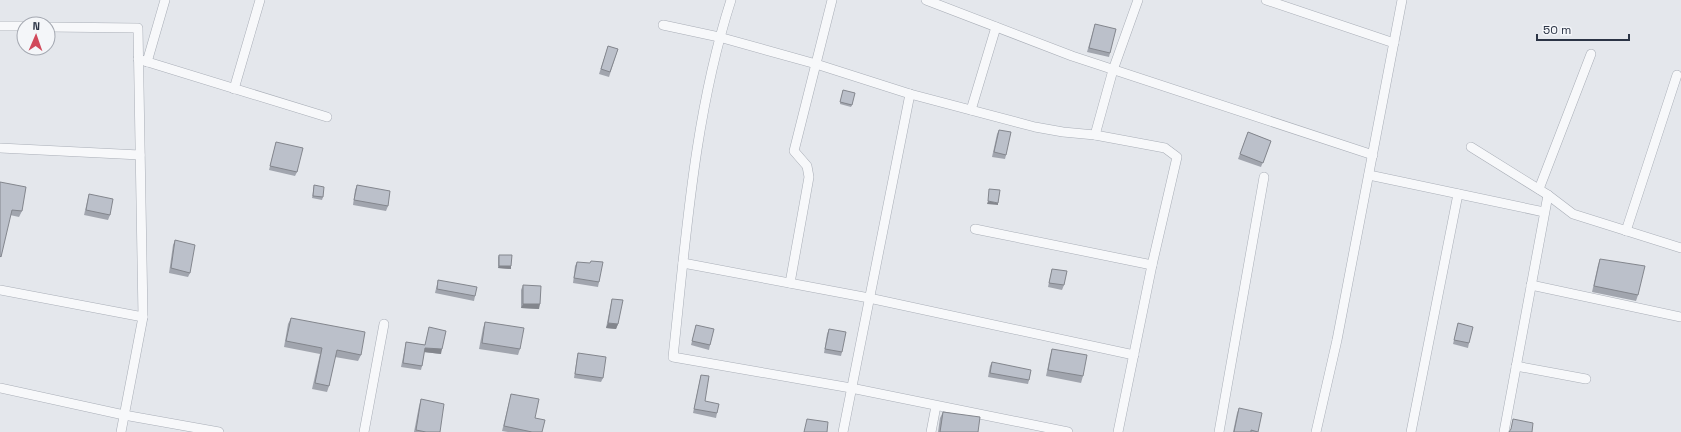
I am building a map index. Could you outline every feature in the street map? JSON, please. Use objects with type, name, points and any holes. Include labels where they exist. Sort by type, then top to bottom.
[{"type":"street","points":[[147,62],[165,0]]},
{"type":"street","points":[[234,89],[260,0]]},
{"type":"street","points":[[731,0],[719,37],[704,112],[690,204],[673,357],[851,388],[936,406],[1026,428],[1068,432]]},
{"type":"street","points":[[790,283],[809,177],[807,166],[794,151],[832,0]]},
{"type":"street","points":[[926,0],[1072,56],[1372,155]]},
{"type":"street","points":[[1095,135],[1113,70],[1138,0]]},
{"type":"street","points":[[1266,0],[1394,43]]},
{"type":"street","points":[[1316,432],[1337,340],[1402,0]]},
{"type":"street","points":[[663,25],[719,37],[816,64],[910,94],[1035,127],[1063,132],[1095,135],[1164,148],[1177,157],[1152,265],[1118,432]]},
{"type":"street","points":[[0,26],[16,26]]},
{"type":"street","points":[[56,27],[138,28],[143,317],[121,432]]},
{"type":"street","points":[[971,110],[996,27]]},
{"type":"street","points":[[1539,189],[1591,54]]},
{"type":"street","points":[[138,59],[327,117]]},
{"type":"street","points":[[1626,231],[1677,75]]},
{"type":"street","points":[[843,432],[910,94]]},
{"type":"street","points":[[1471,147],[1539,189],[1573,214],[1681,248]]},
{"type":"street","points":[[0,148],[140,155]]},
{"type":"street","points":[[1369,175],[1544,212]]},
{"type":"street","points":[[1219,432],[1264,177]]},
{"type":"street","points":[[1411,432],[1458,194]]},
{"type":"street","points":[[1504,432],[1548,195]]},
{"type":"street","points":[[975,229],[1152,265]]},
{"type":"street","points":[[683,263],[869,298],[1134,355]]},
{"type":"street","points":[[1531,285],[1681,318]]},
{"type":"street","points":[[0,290],[143,317]]},
{"type":"street","points":[[364,432],[384,324]]},
{"type":"street","points":[[1516,366],[1586,379]]},
{"type":"street","points":[[0,388],[124,415],[219,432]]},
{"type":"street","points":[[931,432],[936,406]]},
{"type":"building","points":[[1095,24],[1116,29],[1110,53],[1089,48]]},
{"type":"building","points":[[608,46],[618,49],[610,72],[601,69]]},
{"type":"building","points":[[843,90],[855,93],[852,105],[840,102]]},
{"type":"building","points":[[999,130],[1011,132],[1006,155],[994,152]]},
{"type":"building","points":[[1248,132],[1271,141],[1263,163],[1240,154]]},
{"type":"building","points":[[276,142],[303,148],[297,172],[270,166]]},
{"type":"building","points":[[0,182],[26,187],[22,211],[12,210],[1,257],[0,256]]},
{"type":"building","points":[[314,185],[324,187],[323,197],[313,196]]},
{"type":"building","points":[[357,185],[390,191],[388,206],[354,200]]},
{"type":"building","points":[[989,189],[1000,190],[998,203],[988,201]]},
{"type":"building","points":[[89,194],[113,199],[110,215],[86,210]]},
{"type":"building","points":[[175,240],[195,245],[190,273],[171,268]]},
{"type":"building","points":[[499,255],[512,255],[511,266],[499,266]]},
{"type":"building","points":[[1600,259],[1645,266],[1638,295],[1594,286]]},
{"type":"building","points":[[591,261],[603,262],[599,282],[574,278],[577,262],[590,263]]},
{"type":"building","points":[[1052,269],[1067,271],[1064,285],[1049,283]]},
{"type":"building","points":[[438,280],[477,287],[475,296],[437,289]]},
{"type":"building","points":[[523,285],[541,286],[540,304],[523,304]]},
{"type":"building","points":[[612,299],[623,300],[618,324],[608,323]]},
{"type":"building","points":[[291,318],[365,332],[361,355],[337,350],[329,386],[315,383],[322,348],[286,341]]},
{"type":"building","points":[[485,322],[524,328],[520,349],[482,343]]},
{"type":"building","points":[[1458,323],[1473,327],[1469,343],[1454,340]]},
{"type":"building","points":[[696,325],[714,329],[710,345],[692,341]]},
{"type":"building","points":[[429,327],[446,331],[442,349],[425,348],[422,366],[403,363],[406,342],[425,345]]},
{"type":"building","points":[[829,329],[846,332],[842,352],[825,349]]},
{"type":"building","points":[[1052,349],[1087,355],[1083,376],[1048,370]]},
{"type":"building","points":[[578,353],[606,357],[603,378],[575,374]]},
{"type":"building","points":[[992,362],[1031,370],[1029,380],[990,373]]},
{"type":"building","points":[[701,375],[709,376],[705,401],[719,404],[717,413],[694,409]]},
{"type":"building","points":[[511,394],[539,399],[535,418],[545,420],[542,432],[532,432],[504,426]]},
{"type":"building","points":[[421,399],[444,404],[440,432],[416,430]]},
{"type":"building","points":[[1239,408],[1262,413],[1258,432],[1251,430],[1251,432],[1234,432]]},
{"type":"building","points":[[943,412],[980,417],[978,432],[940,432]]},
{"type":"building","points":[[807,419],[828,422],[827,432],[804,432]]},
{"type":"building","points":[[1513,419],[1533,423],[1532,432],[1509,432]]}]
